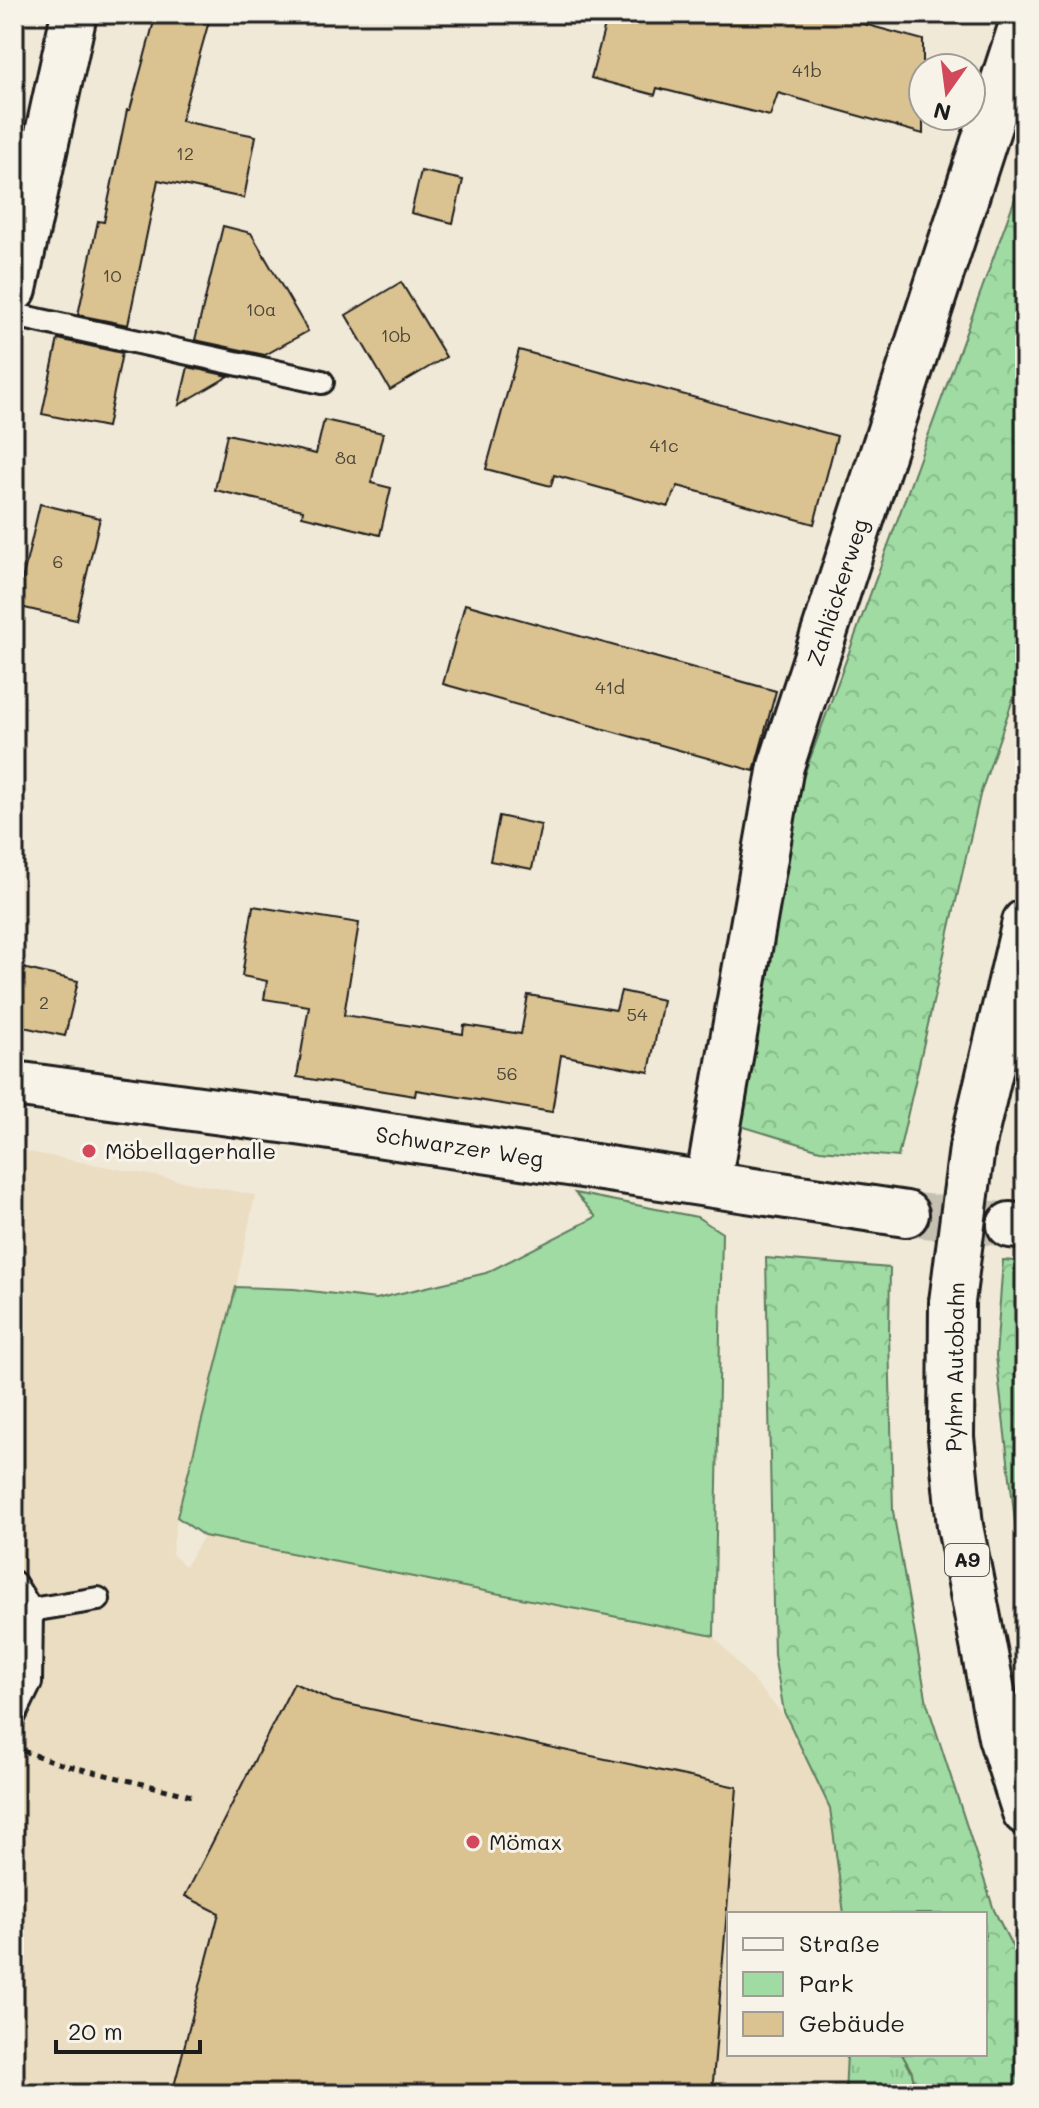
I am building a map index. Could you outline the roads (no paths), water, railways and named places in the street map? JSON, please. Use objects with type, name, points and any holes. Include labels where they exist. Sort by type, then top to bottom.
[{"type":"main road","points":[[14,289],[74,14]]},
{"type":"main road","name":"Zahläckerweg","points":[[708,1183],[781,766],[1025,15]]},
{"type":"main road","name":"Pyhrn Autobahn","points":[[1025,922],[972,1148],[952,1302],[951,1437],[960,1526],[1001,1737],[1025,1812]]},
{"type":"main road","name":"Schwarzer Weg","points":[[14,1084],[304,1123],[906,1214]]},
{"type":"lane","points":[[14,315],[322,382]]},
{"type":"lane","points":[[14,1583],[31,1610],[30,1683],[14,1716]]},
{"type":"lane","points":[[31,1610],[98,1599]]},
{"type":"tunnel","points":[[906,1214],[1010,1225]]},
{"type":"place","name":"Möbellagerhalle","points":[[89,1151]]},
{"type":"place","name":"Mömax","points":[[473,1842]]}]
